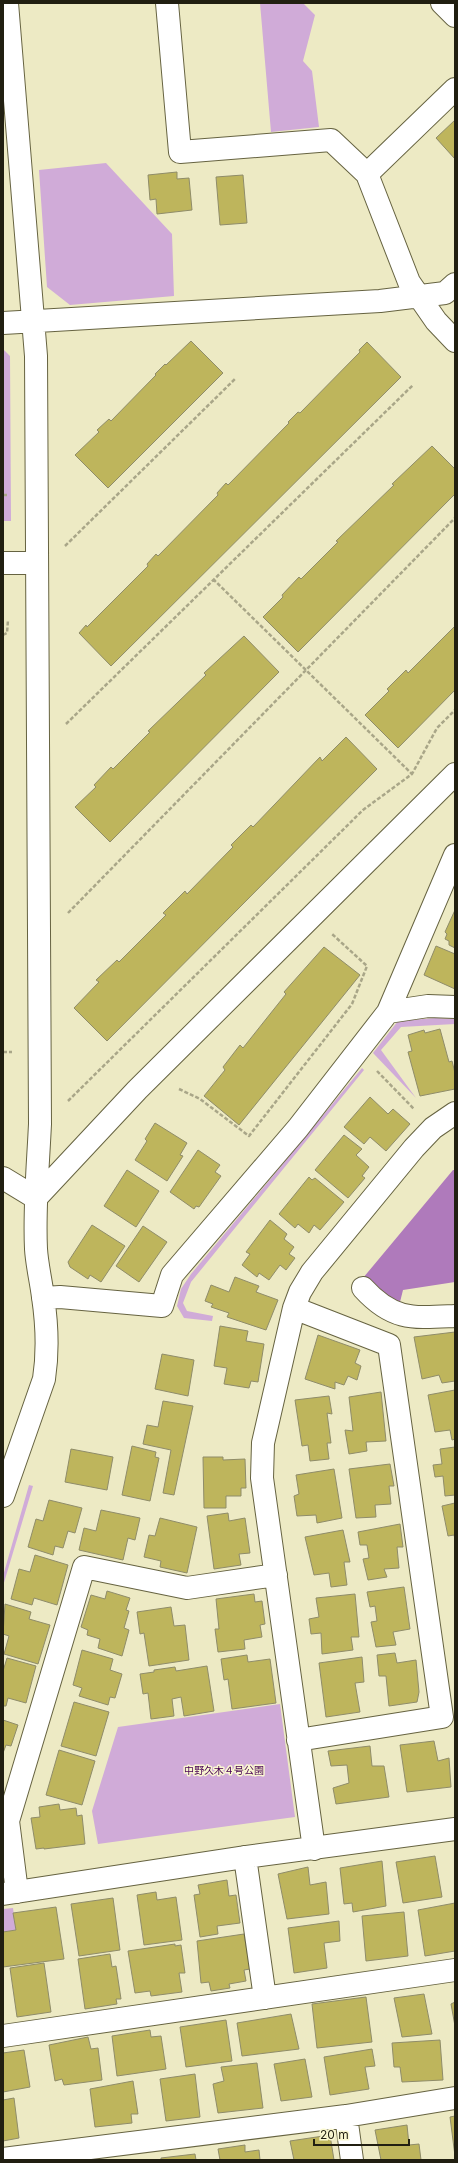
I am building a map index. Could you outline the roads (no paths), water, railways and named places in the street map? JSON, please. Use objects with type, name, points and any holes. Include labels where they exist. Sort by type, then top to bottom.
[{"type":"street","points":[[3,1496],[44,1379],[46,1366],[46,1338],[43,1298],[36,1250],[36,1198],[40,1124],[36,356],[7,3]]},
{"type":"street","points":[[167,3],[180,152],[331,140],[367,174],[409,282],[436,321],[455,341]]},
{"type":"street","points":[[442,3],[455,16]]},
{"type":"street","points":[[367,174],[455,89]]},
{"type":"street","points":[[3,323],[419,297],[446,293],[455,284]]},
{"type":"street","points":[[3,563],[36,562]]},
{"type":"street","points":[[36,1198],[153,1075],[455,774]]},
{"type":"street","points":[[43,1298],[60,1297],[162,1306],[172,1275],[298,1128],[388,1012],[455,855]]},
{"type":"street","points":[[388,1012],[428,1006],[455,1007]]},
{"type":"street","points":[[314,1849],[262,1478],[263,1443],[294,1308],[300,1292],[312,1272],[414,1148],[433,1128],[455,1113]]},
{"type":"street","points":[[3,1178],[36,1198]]},
{"type":"street","points":[[363,1288],[377,1304],[389,1310],[418,1317],[455,1316]]},
{"type":"street","points":[[294,1308],[389,1345],[442,1717],[298,1740]]},
{"type":"street","points":[[276,1575],[187,1588],[84,1567],[8,1821],[10,1893],[245,1857],[455,1829]]},
{"type":"street","points":[[245,1857],[265,1998]]},
{"type":"street","points":[[3,2036],[455,1970]]},
{"type":"street","points":[[3,2159],[346,2116],[455,2098]]},
{"type":"street","points":[[346,2116],[352,2160]]},
{"type":"park label","name":"中野久木４号公園","points":[[224,1770]]}]
